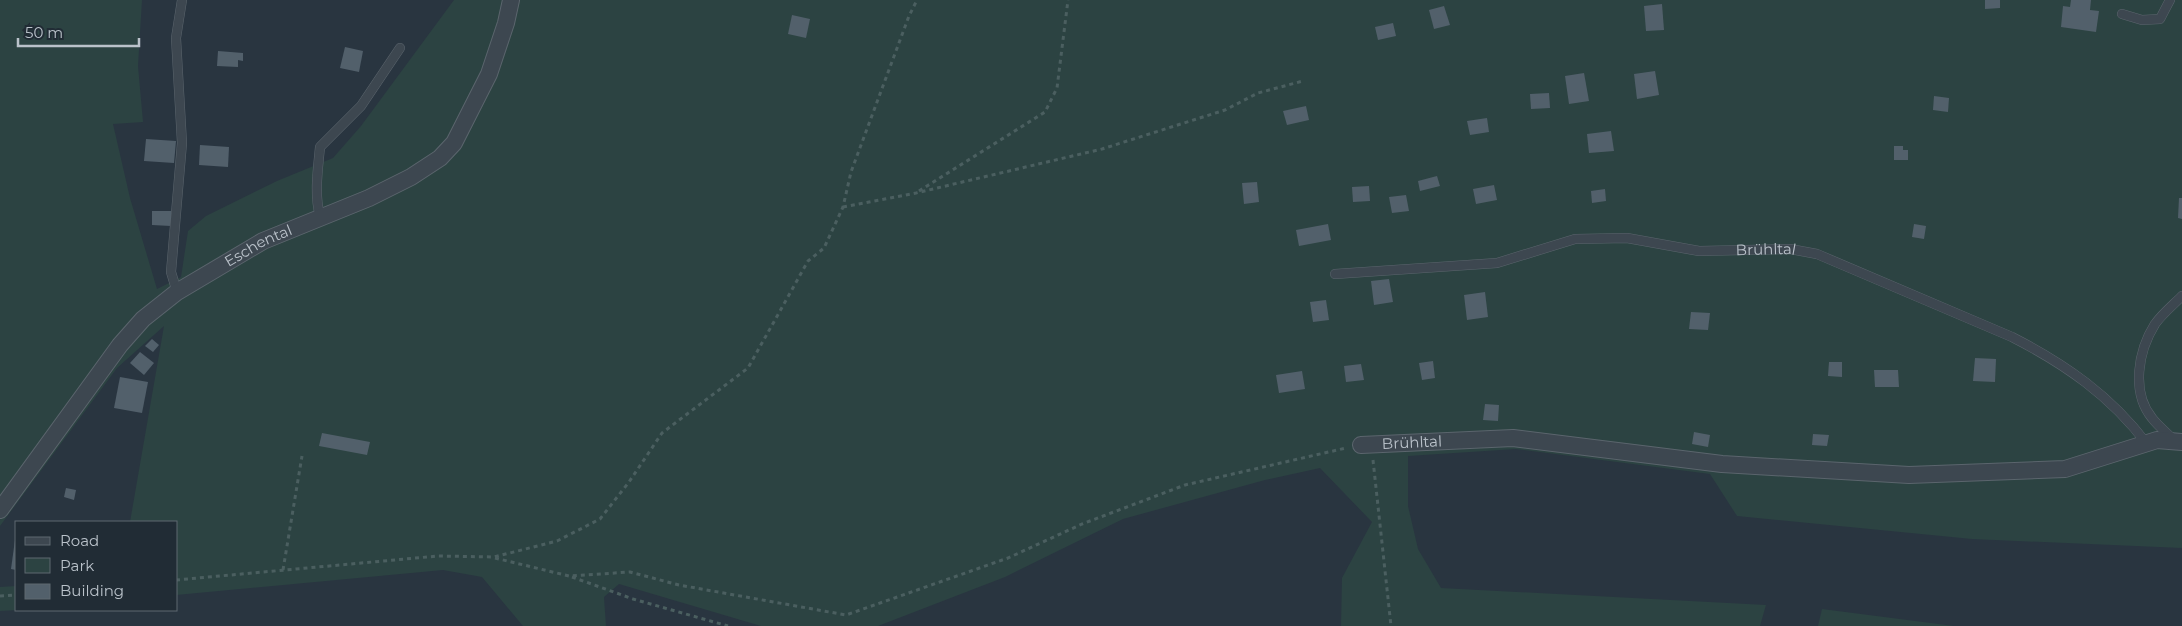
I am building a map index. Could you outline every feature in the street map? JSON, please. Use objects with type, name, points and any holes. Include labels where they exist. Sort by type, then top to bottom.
[{"type":"street","name":"Eschental","points":[[0,510],[120,345],[143,319],[177,292],[263,241],[320,216],[369,198],[440,158],[454,143],[481,91],[498,51],[511,0]]},
{"type":"street","name":"Brühltal","points":[[1366,444],[1513,438],[1722,464],[1909,476],[2065,469],[2157,440],[2179,442]]},
{"type":"lane","points":[[177,292],[171,272],[182,143],[176,38],[182,0]]},
{"type":"lane","points":[[2122,14],[2142,20],[2160,19],[2170,0]]},
{"type":"lane","points":[[320,216],[317,206],[320,147],[361,106],[400,48]]},
{"type":"lane","name":"Brühltal","points":[[1335,274],[1497,263],[1575,239],[1627,238],[1699,251],[1790,249],[1818,254],[2012,336],[2043,352],[2100,392],[2128,419],[2147,444]]},
{"type":"lane","name":"Brühltal","points":[[2179,442],[2151,418],[2138,393],[2138,375],[2145,346],[2156,324],[2182,296]]},
{"type":"path","points":[[494,557],[557,541],[600,519],[629,482],[662,433],[748,368],[808,262],[824,248],[844,207],[852,172],[909,16],[917,0]]},
{"type":"path","points":[[916,193],[1045,112],[1057,88],[1068,0]]},
{"type":"path","points":[[844,207],[916,193],[1102,149],[1225,110],[1258,93],[1303,81]]},
{"type":"path","points":[[569,576],[630,572],[679,585],[846,616],[1008,558],[1082,524],[1185,485],[1366,444],[1391,626]]},
{"type":"path","points":[[283,570],[302,456]]},
{"type":"path","points":[[178,580],[438,556],[494,557],[569,576],[633,599],[728,626]]},
{"type":"path","points":[[0,596],[15,595]]},
{"type":"green space","points":[[0,0],[142,0],[138,66],[143,122],[113,124],[130,198],[157,289],[181,277],[188,231],[206,216],[277,181],[333,158],[361,126],[454,0],[2182,0],[2182,548],[1972,539],[1737,516],[1710,474],[1516,449],[1408,456],[1408,506],[1418,549],[1441,588],[1766,605],[1760,626],[1341,626],[1342,578],[1372,522],[1320,468],[1265,480],[1123,519],[1005,577],[878,626],[761,626],[619,584],[604,597],[606,626],[523,626],[482,577],[443,570],[178,595],[178,521],[130,521],[164,326],[117,368],[0,526]]},
{"type":"green space","points":[[15,586],[15,610],[0,611],[0,587]]},
{"type":"green space","points":[[1822,609],[1954,626],[1818,626]]},
{"type":"building","points":[[1985,0],[2000,0],[2000,8],[1985,9]]},
{"type":"building","points":[[2071,0],[2091,0],[2090,10],[2099,11],[2096,32],[2061,27],[2063,6],[2070,7]]},
{"type":"building","points":[[1662,4],[1664,30],[1646,31],[1644,6]]},
{"type":"building","points":[[1444,6],[1450,25],[1434,29],[1429,10]]},
{"type":"building","points":[[792,15],[810,19],[806,38],[788,34]]},
{"type":"building","points":[[1393,23],[1396,36],[1378,40],[1375,27]]},
{"type":"building","points":[[345,47],[363,51],[359,72],[340,68]]},
{"type":"building","points":[[218,51],[243,53],[243,61],[238,60],[238,67],[217,66]]},
{"type":"building","points":[[1655,71],[1659,95],[1637,99],[1634,74]]},
{"type":"building","points":[[1584,73],[1589,101],[1569,104],[1565,76]]},
{"type":"building","points":[[1549,93],[1550,108],[1531,109],[1530,94]]},
{"type":"building","points":[[1934,96],[1949,98],[1948,112],[1933,110]]},
{"type":"building","points":[[1306,106],[1309,120],[1287,125],[1283,111]]},
{"type":"building","points":[[1487,118],[1489,132],[1470,135],[1467,121]]},
{"type":"building","points":[[1611,131],[1614,151],[1589,153],[1587,134]]},
{"type":"building","points":[[146,139],[176,141],[174,163],[144,161]]},
{"type":"building","points":[[200,145],[229,147],[228,167],[199,165]]},
{"type":"building","points":[[1894,146],[1903,146],[1903,150],[1908,150],[1908,160],[1894,160]]},
{"type":"building","points":[[1437,176],[1440,186],[1420,191],[1418,181]]},
{"type":"building","points":[[1257,182],[1259,202],[1244,204],[1242,183]]},
{"type":"building","points":[[1494,185],[1497,200],[1476,204],[1473,189]]},
{"type":"building","points":[[1369,186],[1370,201],[1353,202],[1352,187]]},
{"type":"building","points":[[1605,189],[1606,201],[1592,203],[1591,191]]},
{"type":"building","points":[[1406,195],[1409,211],[1392,213],[1389,197]]},
{"type":"building","points":[[2179,198],[2182,198],[2182,219],[2178,218]]},
{"type":"building","points":[[152,211],[171,211],[171,226],[152,225]]},
{"type":"building","points":[[1328,224],[1331,240],[1299,246],[1296,230]]},
{"type":"building","points":[[1914,224],[1926,226],[1924,239],[1912,237]]},
{"type":"building","points":[[1389,279],[1393,302],[1374,305],[1371,281]]},
{"type":"building","points":[[1485,292],[1488,317],[1467,320],[1464,295]]},
{"type":"building","points":[[1326,300],[1329,320],[1313,322],[1310,302]]},
{"type":"building","points":[[1691,312],[1710,313],[1708,330],[1689,329]]},
{"type":"building","points":[[152,339],[159,345],[153,352],[145,346]]},
{"type":"building","points":[[140,352],[154,363],[144,375],[130,363]]},
{"type":"building","points":[[1975,358],[1996,359],[1995,382],[1973,381]]},
{"type":"building","points":[[1433,361],[1435,378],[1422,380],[1419,363]]},
{"type":"building","points":[[1829,362],[1842,362],[1842,377],[1828,376]]},
{"type":"building","points":[[1361,364],[1364,380],[1346,382],[1344,366]]},
{"type":"building","points":[[1874,370],[1898,370],[1899,387],[1875,387]]},
{"type":"building","points":[[1302,371],[1305,389],[1279,393],[1276,375]]},
{"type":"building","points":[[120,377],[148,382],[142,413],[114,408]]},
{"type":"building","points":[[1485,404],[1499,405],[1498,421],[1483,420]]},
{"type":"building","points":[[1694,432],[1710,435],[1708,447],[1692,444]]},
{"type":"building","points":[[322,433],[370,442],[367,455],[319,446]]},
{"type":"building","points":[[1813,434],[1829,435],[1827,446],[1812,445]]},
{"type":"building","points":[[66,488],[76,490],[74,500],[64,497]]},
{"type":"building","points":[[15,540],[15,570],[11,569]]}]
